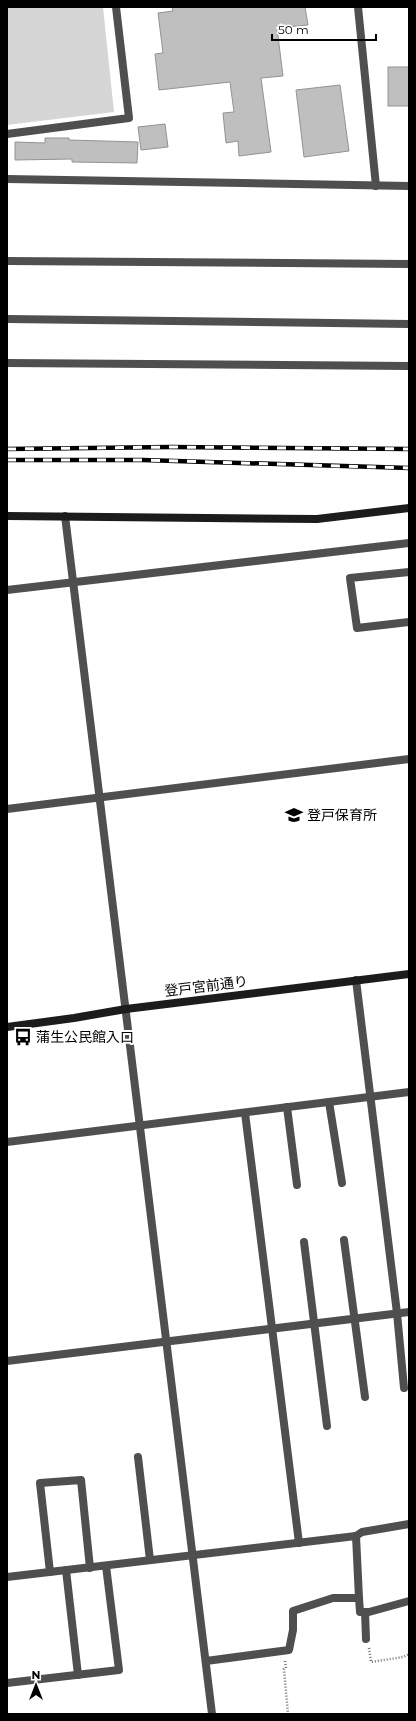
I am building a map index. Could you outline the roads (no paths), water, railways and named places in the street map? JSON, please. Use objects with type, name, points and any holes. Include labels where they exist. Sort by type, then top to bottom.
[{"type":"street","points":[[7,134],[130,118],[116,7]]},
{"type":"street","points":[[358,7],[376,186]]},
{"type":"street","points":[[7,179],[409,186]]},
{"type":"street","points":[[7,261],[409,264]]},
{"type":"street","points":[[7,319],[409,324]]},
{"type":"street","points":[[7,363],[409,366]]},
{"type":"street","points":[[7,516],[317,520],[409,508]]},
{"type":"street","points":[[65,516],[212,1714]]},
{"type":"street","points":[[7,590],[409,543]]},
{"type":"street","points":[[409,572],[350,578],[357,628],[409,622]]},
{"type":"street","points":[[7,809],[409,759]]},
{"type":"street","name":"登戸宮前通り","points":[[7,1027],[126,1009],[409,974]]},
{"type":"street","points":[[356,980],[397,1313],[404,1388]]},
{"type":"street","points":[[7,1142],[409,1092]]},
{"type":"street","points":[[329,1102],[342,1183]]},
{"type":"street","points":[[287,1107],[297,1185]]},
{"type":"street","points":[[245,1113],[299,1543]]},
{"type":"street","points":[[344,1240],[365,1396]]},
{"type":"street","points":[[304,1242],[326,1426]]},
{"type":"street","points":[[7,1360],[409,1312]]},
{"type":"street","points":[[138,1457],[150,1560]]},
{"type":"street","points":[[50,1572],[40,1483],[81,1480],[90,1568]]},
{"type":"street","points":[[7,1577],[356,1536],[362,1532],[409,1524]]},
{"type":"street","points":[[356,1536],[360,1612],[409,1601]]},
{"type":"street","points":[[7,1683],[119,1670],[106,1566]]},
{"type":"street","points":[[66,1570],[78,1675]]},
{"type":"street","points":[[206,1661],[289,1650],[293,1630],[292,1611],[334,1598],[359,1598]]},
{"type":"street","points":[[365,1612],[366,1639]]},
{"type":"railway","points":[[7,449],[171,447],[409,449]]},
{"type":"railway","points":[[7,460],[143,460],[409,468]]},
{"type":"place","name":"登戸保育所","points":[[294,815]]},
{"type":"place","name":"蒲生公民館入口","points":[[23,1037]]}]
